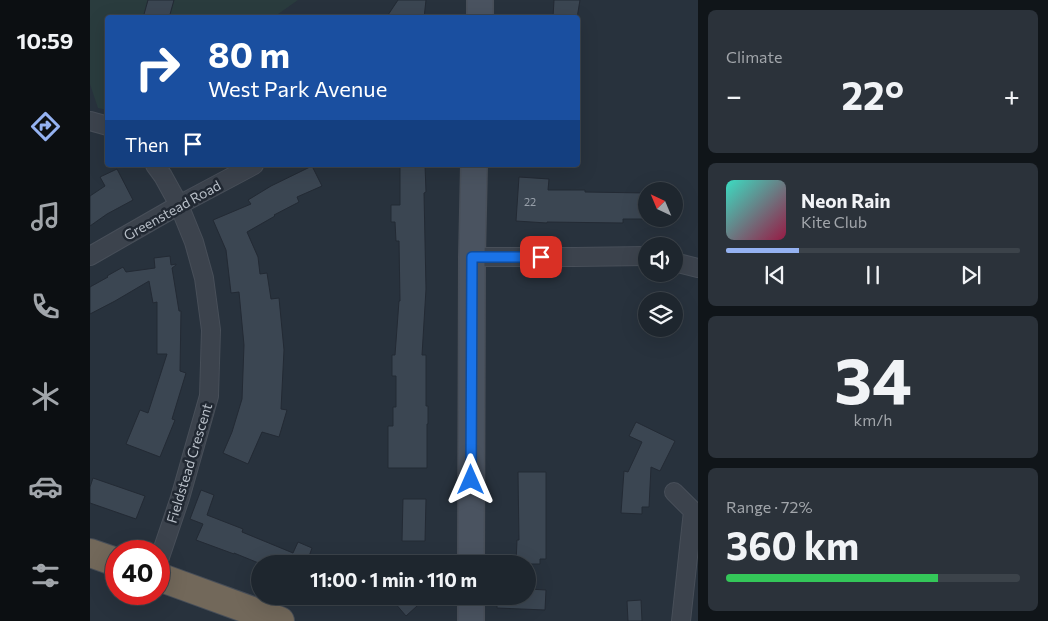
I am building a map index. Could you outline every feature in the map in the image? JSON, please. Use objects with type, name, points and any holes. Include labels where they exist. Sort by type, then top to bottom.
[{"type":"highway","points":[[90,553],[105,558]]},
{"type":"highway","points":[[170,581],[280,621]]},
{"type":"street","points":[[480,0],[480,15]]},
{"type":"street","points":[[90,121],[105,125]]},
{"type":"street","name":"Fieldstead Crescent","points":[[156,167],[179,205],[194,242],[204,278],[211,330],[209,396],[180,498],[166,540]]},
{"type":"street","name":"Greenstead Road","points":[[90,256],[250,167]]},
{"type":"street","points":[[470,555],[474,167]]},
{"type":"street","points":[[472,257],[638,256]]},
{"type":"street","points":[[683,264],[698,268]]},
{"type":"street","points":[[674,492],[695,512],[681,621]]},
{"type":"street","points":[[471,605],[472,621]]},
{"type":"shaded area","points":[[90,0],[298,0],[277,15],[105,15],[105,110],[98,108],[90,84]]},
{"type":"building","points":[[148,0],[174,0],[170,15],[144,15]]},
{"type":"building","points":[[398,0],[426,0],[424,15],[388,15]]},
{"type":"building","points":[[554,0],[580,0],[578,15],[553,15]]},
{"type":"building","points":[[312,167],[322,186],[297,197],[299,202],[247,232],[258,257],[260,274],[267,273],[271,299],[279,298],[284,350],[281,409],[287,410],[279,437],[262,432],[248,464],[223,453],[232,432],[242,399],[244,345],[239,292],[231,293],[226,250],[213,220],[251,204],[248,200],[271,186]]},
{"type":"building","points":[[400,167],[425,167],[426,289],[422,355],[426,355],[426,406],[428,406],[427,468],[388,468],[388,426],[393,426],[393,407],[396,407],[396,376],[392,376],[392,355],[395,355],[400,301],[399,241],[396,241],[395,222],[391,222],[391,205],[400,205]]},
{"type":"building","points":[[117,169],[133,200],[90,226],[90,196],[105,186],[100,177]]},
{"type":"building","points":[[519,177],[549,179],[548,190],[638,193],[638,219],[623,219],[623,223],[516,221]]},
{"type":"building","points":[[170,256],[171,265],[176,264],[172,268],[179,311],[181,311],[180,371],[186,373],[172,419],[175,420],[160,457],[126,444],[140,410],[148,413],[167,354],[157,354],[157,302],[153,303],[149,281],[90,314],[90,287],[123,267],[126,272],[155,268],[154,258]]},
{"type":"building","points":[[636,422],[675,441],[660,471],[651,467],[649,507],[642,507],[642,514],[621,513],[624,471],[628,472],[642,442],[629,436]]},
{"type":"building","points":[[518,472],[546,472],[546,559],[540,559],[540,564],[536,564],[536,555],[516,555],[517,540],[519,540]]},
{"type":"building","points":[[93,478],[145,496],[136,519],[90,503],[90,487]]},
{"type":"building","points":[[201,490],[214,495],[207,515],[243,529],[242,532],[293,553],[298,542],[312,548],[309,555],[251,555],[251,560],[196,540],[203,524],[190,519]]},
{"type":"building","points":[[403,499],[426,499],[425,541],[402,541]]},
{"type":"building","points":[[536,589],[546,590],[545,610],[497,608],[497,605],[536,605]]},
{"type":"building","points":[[641,600],[642,621],[628,621],[627,601]]},
{"type":"building","points":[[397,605],[418,605],[406,616]]},
{"type":"route","points":[[471,480],[472,257],[541,257]]}]
